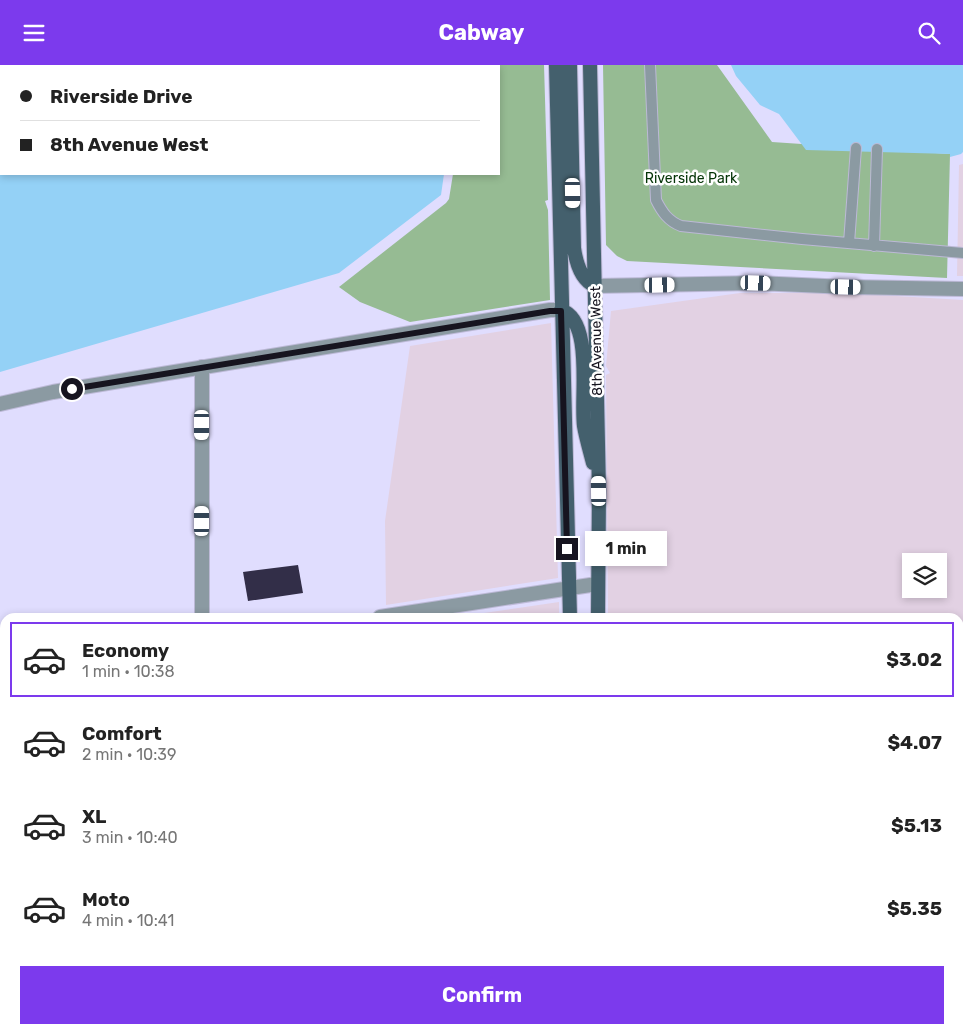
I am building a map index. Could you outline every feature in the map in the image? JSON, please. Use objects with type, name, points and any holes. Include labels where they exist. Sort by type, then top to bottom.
[{"type":"main road","points":[[556,65],[570,613]]},
{"type":"main road","points":[[570,65],[574,248],[581,271],[589,283],[595,286]]},
{"type":"main road","name":"8th Avenue West","points":[[590,65],[599,491],[598,613]]},
{"type":"main road","points":[[561,311],[572,318],[578,326],[581,336],[584,425],[599,491]]},
{"type":"street","points":[[595,286],[756,283],[963,289]]},
{"type":"street","points":[[0,404],[53,392],[202,367],[540,312],[561,311]]},
{"type":"street","points":[[202,367],[202,613]]},
{"type":"street","points":[[407,613],[598,585]]},
{"type":"lane","points":[[650,65],[656,200],[662,212],[673,223],[690,227],[963,253]]},
{"type":"lane","points":[[849,243],[856,147]]},
{"type":"lane","points":[[874,246],[877,149]]},
{"type":"shaded area","points":[[963,164],[963,276],[957,276],[959,165]]},
{"type":"shaded area","points":[[740,293],[846,293],[963,300],[963,613],[608,613],[606,375],[610,373],[606,366],[611,311]]},
{"type":"shaded area","points":[[551,323],[558,578],[386,605],[385,521],[410,346]]},
{"type":"shaded area","points":[[559,602],[559,613],[483,613]]},
{"type":"green space","points":[[500,65],[544,65],[548,200],[545,201],[548,210],[550,300],[410,322],[360,302],[339,287],[449,199],[453,175],[500,175]]},
{"type":"green space","name":"Riverside Park","points":[[603,65],[717,65],[772,142],[950,154],[947,278],[627,261],[617,256],[606,245]]},
{"type":"water","points":[[731,65],[963,65],[963,152],[950,157],[950,154],[806,150],[779,114],[760,105],[736,76]]},
{"type":"water","points":[[0,175],[444,175],[441,195],[339,273],[0,372]]},
{"type":"building","points":[[298,565],[303,593],[248,601],[243,572]]},
{"type":"route","points":[[72,389],[550,311],[561,311],[567,549]]}]
